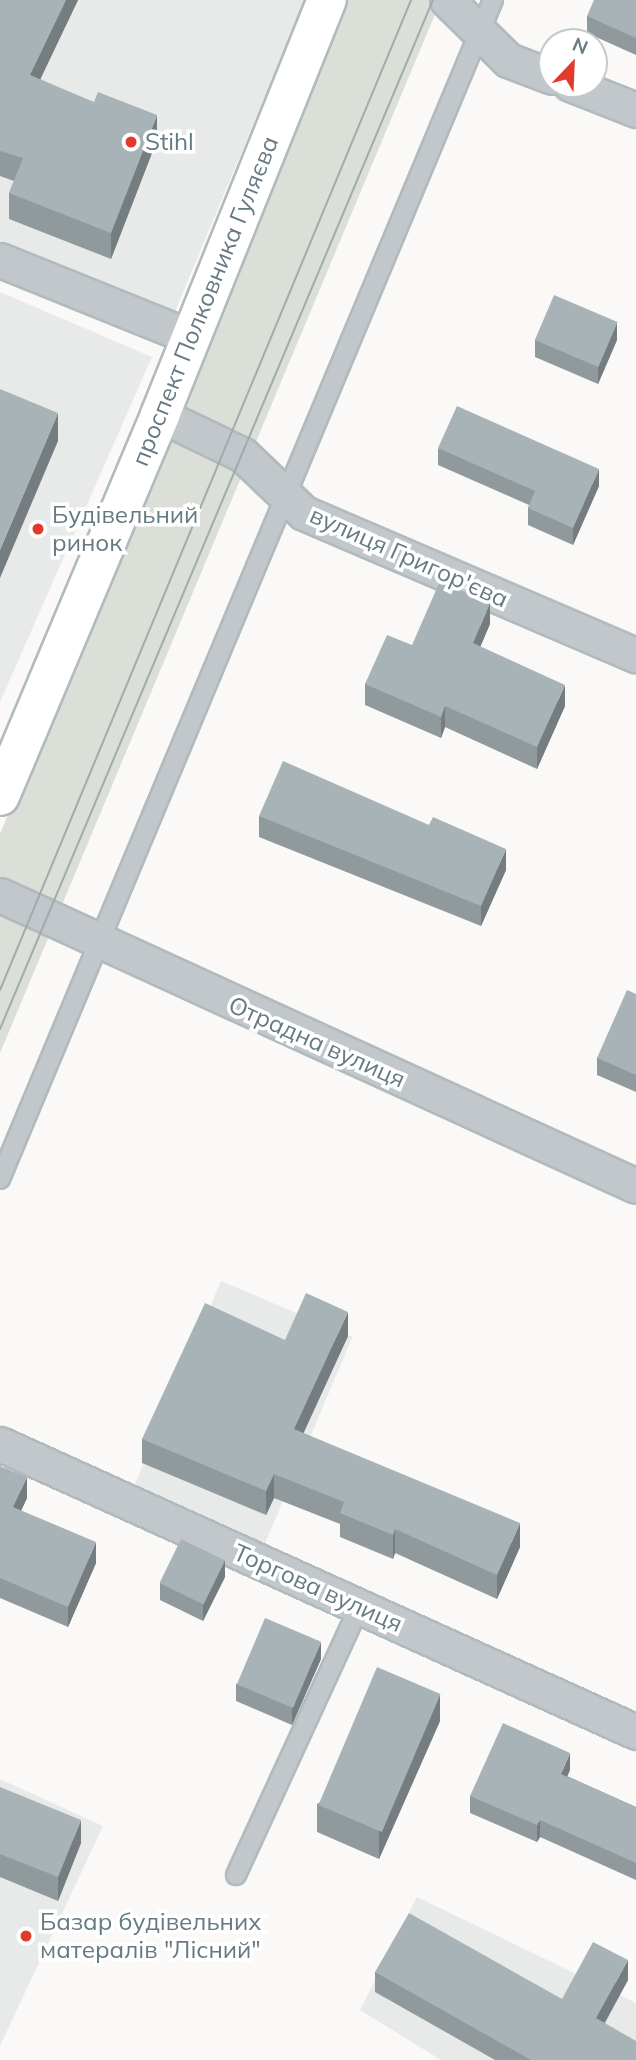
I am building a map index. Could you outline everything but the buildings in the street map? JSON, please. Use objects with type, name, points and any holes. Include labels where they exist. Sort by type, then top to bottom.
[{"type":"main road","name":"проспект Полковника Гуляєва","points":[[0,796],[160,415],[327,0]]},
{"type":"street","points":[[447,0],[508,60],[538,72]]},
{"type":"street","points":[[606,98],[636,110]]},
{"type":"street","points":[[0,260],[191,337]]},
{"type":"street","name":"вулиця Григор'єва","points":[[160,415],[243,455],[304,513],[636,655]]},
{"type":"street","name":"Отрадна вулиця","points":[[0,895],[636,1186]]},
{"type":"street","name":"Торгова вулиця","points":[[0,1444],[636,1732]]},
{"type":"lane","points":[[0,1179],[96,941],[492,0]]},
{"type":"lane","points":[[236,1875],[359,1607]]},
{"type":"shaded area","points":[[0,0],[305,0],[172,319],[0,248]]},
{"type":"shaded area","points":[[344,0],[441,0],[0,1053],[0,834]]},
{"type":"shaded area","name":"Будівельний ринок","points":[[0,292],[152,357],[0,702]]},
{"type":"shaded area","points":[[221,1281],[353,1337],[264,1546],[132,1490]]},
{"type":"shaded area","name":"Базар будівельних матералів \"Лісний\"","points":[[0,1779],[103,1826],[0,2046]]},
{"type":"shaded area","points":[[417,1897],[636,2003],[636,2060],[441,2060],[360,2010]]},
{"type":"tram line","points":[[0,990],[411,0]]},
{"type":"tram line","points":[[0,1029],[433,0]]},
{"type":"place","name":"Stihl","points":[[131,142]]},
{"type":"place","name":"Будівельний ринок","points":[[38,529]]},
{"type":"place","name":"Базар будівельних матералів \"Лісний\"","points":[[26,1936]]}]
